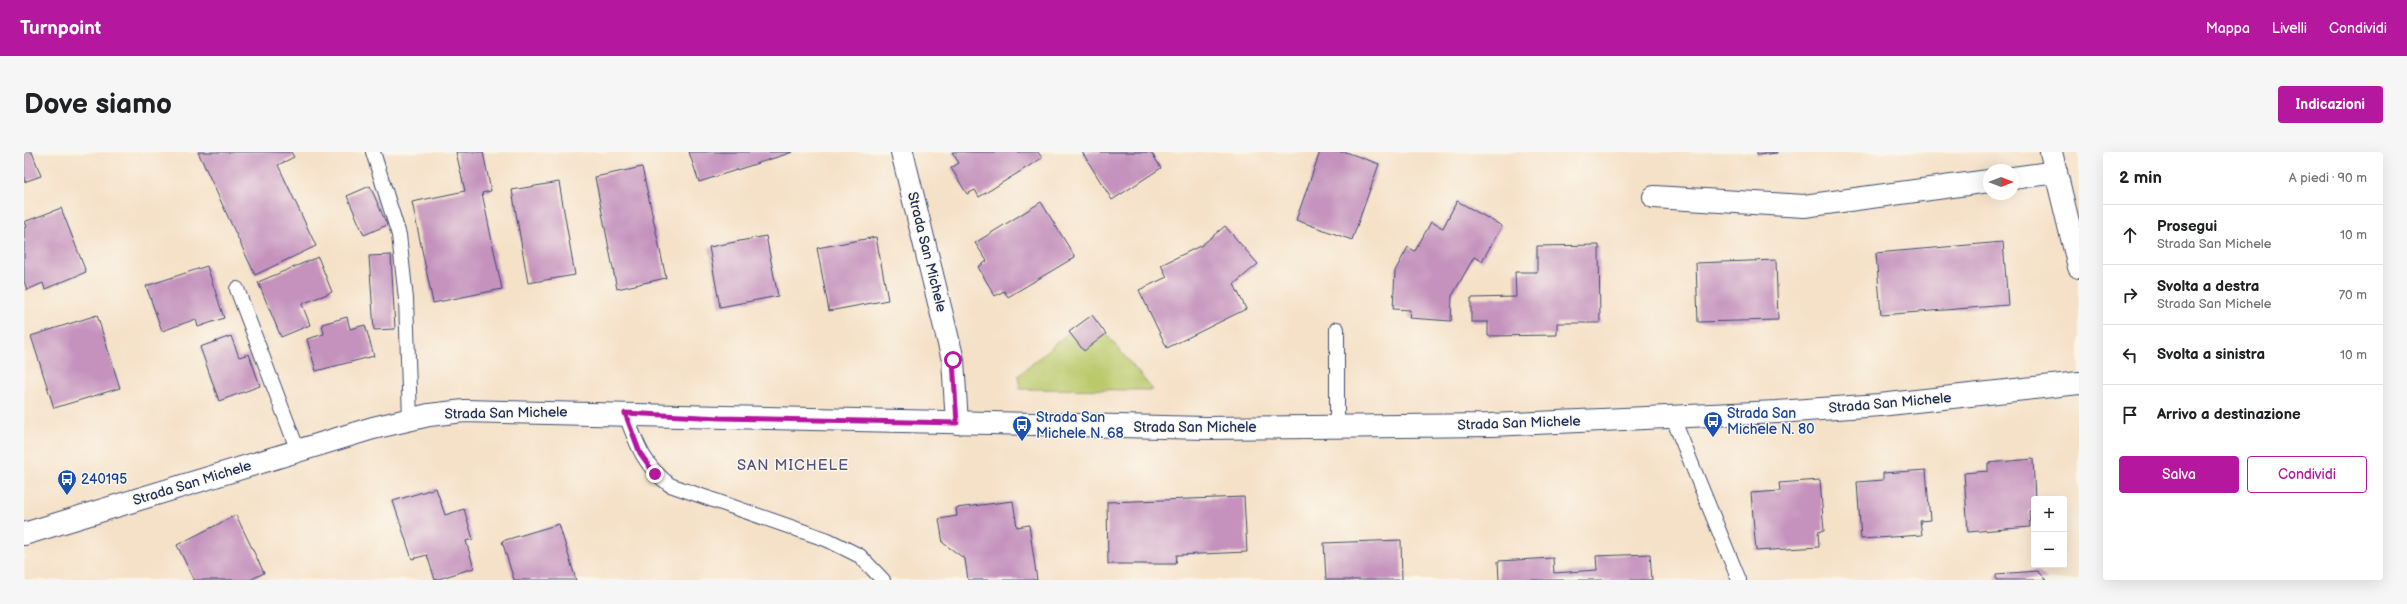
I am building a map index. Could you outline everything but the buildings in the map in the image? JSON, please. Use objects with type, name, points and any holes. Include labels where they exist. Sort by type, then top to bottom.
[{"type":"street","name":"Strada San Michele","points":[[902,152],[953,360],[957,423]]},
{"type":"street","points":[[2019,176],[2054,162],[2079,267]]},
{"type":"street","points":[[1654,197],[1804,206],[1983,182]]},
{"type":"street","name":"Strada San Michele","points":[[24,534],[298,451],[410,419],[464,411],[625,413],[720,418],[1206,428],[1490,425],[1880,405],[2079,386]]},
{"type":"lane","points":[[373,152],[399,235],[406,299],[410,419]]},
{"type":"lane","points":[[237,289],[298,451]]},
{"type":"lane","points":[[1337,329],[1337,426]]},
{"type":"lane","points":[[625,413],[640,453],[655,474],[670,485],[828,540],[860,556],[883,580]]},
{"type":"lane","points":[[1672,416],[1739,580]]},
{"type":"green space","points":[[1069,332],[1084,350],[1106,334],[1153,390],[1020,389],[1018,376]]},
{"type":"place","name":"Strada San Michele N. 80","points":[[1713,438]]},
{"type":"place","name":"Strada San Michele N. 68","points":[[1022,442]]},
{"type":"place","name":"240195","points":[[67,496]]},
{"type":"district","name":"SAN MICHELE","points":[[793,465]]},
{"type":"route","points":[[655,474],[640,453],[625,413],[720,418],[957,423],[953,360]]}]
